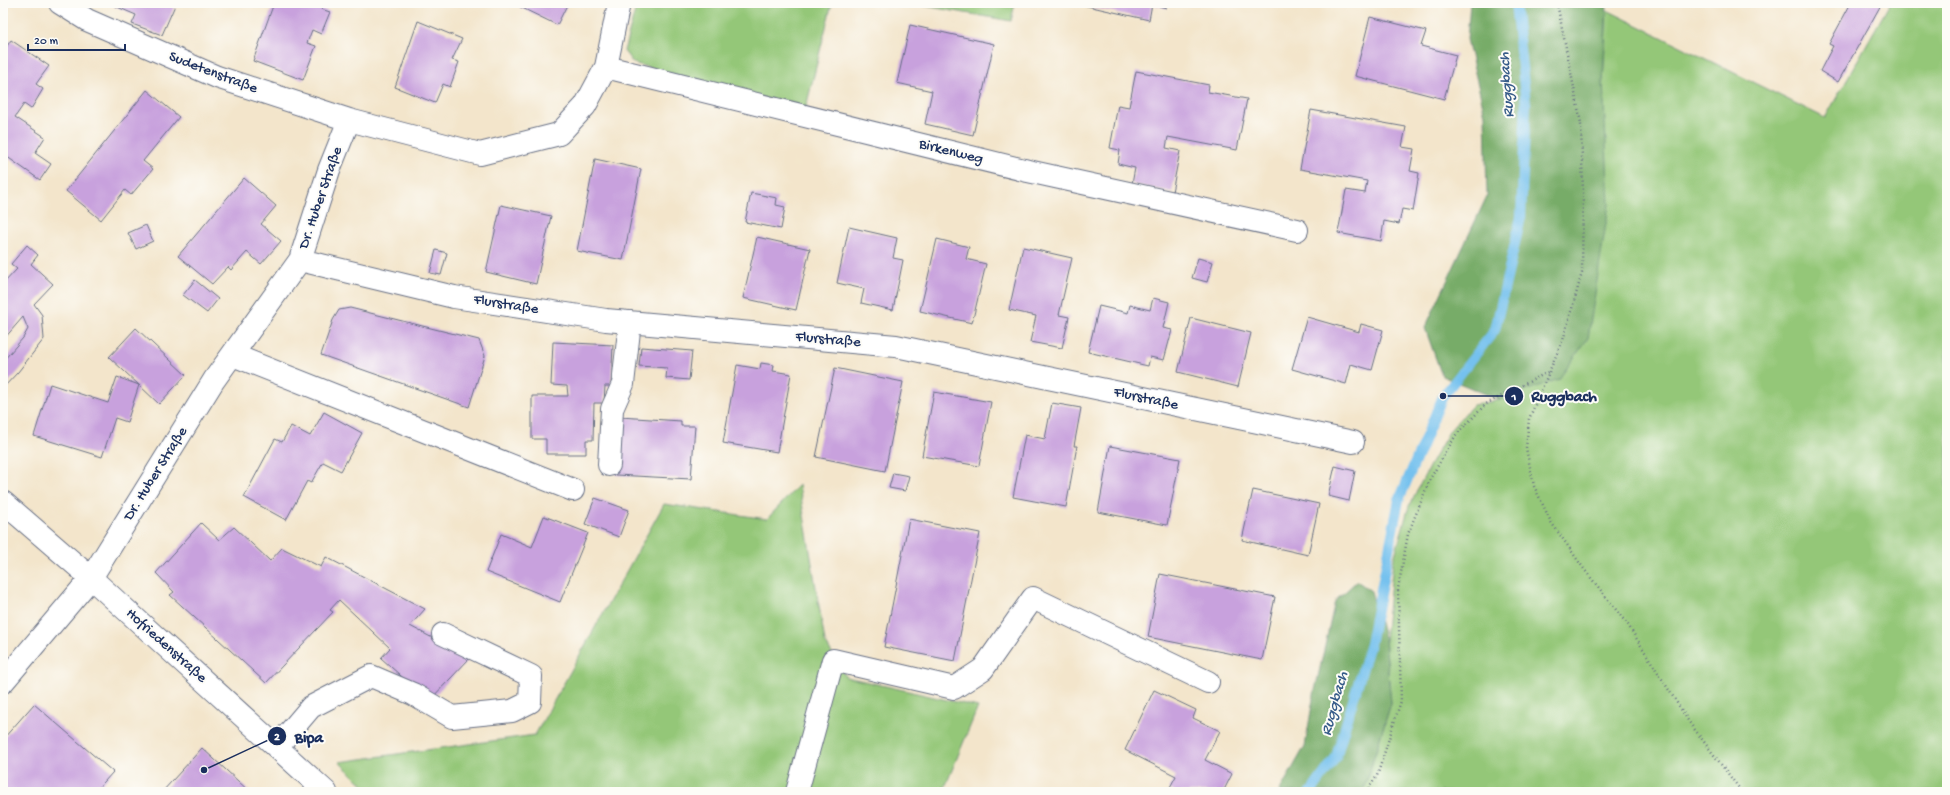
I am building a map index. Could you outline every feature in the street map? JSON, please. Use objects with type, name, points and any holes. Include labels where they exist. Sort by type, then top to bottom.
[{"type":"street","name":"Sudetenstraße","points":[[60,3],[87,20],[216,77],[349,120]]},
{"type":"street","points":[[349,120],[480,154],[559,134],[585,106],[606,67],[619,3]]},
{"type":"street","name":"Birkenweg","points":[[606,67],[1028,171],[1297,230]]},
{"type":"street","name":"Dr. Huber Straße","points":[[3,682],[91,578],[214,380],[300,260],[329,170],[349,120]]},
{"type":"street","name":"Flurstraße","points":[[300,260],[454,297],[606,320],[896,346],[1353,442]]},
{"type":"street","points":[[608,465],[612,409],[623,384],[630,322]]},
{"type":"street","points":[[232,355],[573,490]]},
{"type":"street","name":"Hofriedenstraße","points":[[3,502],[91,578],[326,792]]},
{"type":"street","points":[[797,792],[833,660],[954,688],[983,669],[1032,598],[1208,682]]},
{"type":"street","points":[[277,747],[311,707],[371,676],[413,694],[452,717],[512,711],[530,702],[531,676],[443,634]]},
{"type":"path","points":[[1557,3],[1581,123],[1583,193],[1582,273],[1564,337],[1529,419],[1526,448],[1534,486],[1551,522],[1584,569],[1628,625],[1689,722],[1742,792]]},
{"type":"path","points":[[1366,792],[1377,776],[1400,701],[1398,589],[1408,534],[1430,479],[1456,435],[1486,404],[1548,372]]},
{"type":"green space","points":[[637,3],[832,3],[805,111],[633,63],[624,51]]},
{"type":"green space","points":[[907,3],[1015,3],[1011,21]]},
{"type":"green space","points":[[1470,3],[1607,3],[1603,81],[1609,204],[1588,338],[1559,379],[1500,400],[1442,376],[1425,328],[1487,196],[1485,115],[1467,39]]},
{"type":"green space","points":[[1890,3],[1947,3],[1947,792],[1363,792],[1391,703],[1385,640],[1393,562],[1409,506],[1450,430],[1473,405],[1500,400],[1603,81],[1607,10],[1825,118]]},
{"type":"green space","points":[[799,485],[825,642],[846,677],[978,707],[943,792],[371,792],[339,762],[535,735],[664,504],[767,519]]},
{"type":"green space","points":[[1357,581],[1371,591],[1385,640],[1391,703],[1363,792],[1279,792],[1305,746],[1313,699],[1335,601]]},
{"type":"building","points":[[108,3],[176,3],[162,35],[132,24],[136,15]]},
{"type":"building","points":[[274,3],[323,3],[321,9],[330,12],[321,34],[312,30],[307,43],[316,46],[303,80],[253,61]]},
{"type":"building","points":[[512,3],[568,3],[557,25]]},
{"type":"building","points":[[1083,3],[1167,3],[1166,8],[1152,4],[1149,20],[1083,5]]},
{"type":"building","points":[[1851,3],[1882,3],[1838,82],[1820,71],[1833,46],[1829,44]]},
{"type":"building","points":[[1370,17],[1426,31],[1421,46],[1456,55],[1444,99],[1355,76]]},
{"type":"building","points":[[418,21],[462,39],[452,60],[459,62],[450,87],[443,84],[435,103],[395,87]]},
{"type":"building","points":[[910,25],[994,44],[973,135],[925,124],[932,91],[897,83]]},
{"type":"building","points":[[11,40],[49,66],[36,84],[43,89],[31,109],[24,104],[15,117],[45,137],[35,153],[51,164],[40,180],[3,154],[3,124],[5,121],[3,119],[3,52]]},
{"type":"building","points":[[1136,71],[1209,85],[1208,92],[1247,99],[1237,150],[1168,137],[1166,148],[1180,151],[1172,192],[1132,184],[1135,168],[1118,164],[1120,150],[1110,148],[1118,105],[1129,107]]},
{"type":"building","points":[[147,90],[179,117],[143,161],[153,169],[131,195],[125,190],[101,220],[66,191]]},
{"type":"building","points":[[1311,110],[1406,127],[1402,147],[1414,149],[1410,171],[1419,173],[1413,211],[1402,209],[1399,224],[1384,221],[1381,241],[1338,233],[1346,190],[1365,193],[1367,181],[1300,169]]},
{"type":"building","points":[[595,159],[641,169],[623,260],[577,251]]},
{"type":"building","points":[[244,178],[276,206],[261,224],[281,241],[261,264],[247,252],[231,270],[228,267],[212,284],[178,256]]},
{"type":"building","points":[[751,193],[777,198],[776,205],[785,207],[781,229],[745,222]]},
{"type":"building","points":[[501,205],[551,216],[536,284],[486,272]]},
{"type":"building","points":[[146,225],[153,241],[136,249],[128,233]]},
{"type":"building","points":[[849,227],[897,238],[893,258],[903,260],[893,310],[861,303],[864,289],[837,283]]},
{"type":"building","points":[[757,237],[810,249],[796,310],[743,298]]},
{"type":"building","points":[[937,239],[969,247],[966,259],[986,264],[972,323],[920,311]]},
{"type":"building","points":[[27,245],[38,255],[31,264],[53,284],[34,304],[42,315],[44,339],[18,372],[3,388],[3,361],[23,338],[28,329],[23,317],[3,340],[3,284],[17,269],[11,264]]},
{"type":"building","points":[[1023,247],[1072,258],[1059,315],[1069,317],[1062,348],[1030,342],[1036,316],[1009,310]]},
{"type":"building","points":[[436,250],[447,253],[441,275],[430,273]]},
{"type":"building","points":[[1198,258],[1213,262],[1207,282],[1192,278]]},
{"type":"building","points":[[195,280],[218,299],[207,313],[183,295]]},
{"type":"building","points":[[1153,298],[1169,302],[1163,328],[1172,330],[1164,360],[1150,357],[1148,366],[1088,352],[1099,306],[1128,313],[1130,305],[1150,310]]},
{"type":"building","points":[[350,308],[479,340],[485,356],[469,407],[321,355],[333,320],[339,310]]},
{"type":"building","points":[[1307,317],[1359,332],[1361,324],[1383,330],[1372,370],[1351,364],[1346,384],[1292,369]]},
{"type":"building","points":[[1191,318],[1251,333],[1238,387],[1178,372]]},
{"type":"building","points":[[136,328],[186,375],[159,404],[109,357]]},
{"type":"building","points":[[553,342],[613,345],[611,386],[605,386],[604,403],[594,403],[593,440],[586,440],[586,454],[546,454],[546,439],[532,439],[532,396],[568,396],[567,386],[551,385]]},
{"type":"building","points":[[641,347],[692,351],[689,380],[666,378],[667,368],[639,366]]},
{"type":"building","points":[[761,363],[774,365],[773,371],[791,374],[777,452],[723,443],[737,365],[760,369]]},
{"type":"building","points":[[835,368],[903,382],[885,471],[816,457]]},
{"type":"building","points":[[117,377],[139,385],[127,422],[115,418],[102,457],[34,436],[50,384],[108,403]]},
{"type":"building","points":[[934,392],[991,402],[979,466],[922,456]]},
{"type":"building","points":[[1052,403],[1081,408],[1074,446],[1077,446],[1066,507],[1013,497],[1025,435],[1045,439]]},
{"type":"building","points":[[324,412],[362,433],[341,471],[323,462],[311,483],[307,481],[286,520],[244,497],[275,439],[282,442],[291,426],[310,436]]},
{"type":"building","points":[[620,417],[681,421],[681,426],[695,426],[691,479],[616,475]]},
{"type":"building","points":[[1110,446],[1180,459],[1167,525],[1098,512]]},
{"type":"building","points":[[1335,466],[1355,471],[1349,501],[1328,496]]},
{"type":"building","points":[[893,473],[909,476],[905,491],[889,488]]},
{"type":"building","points":[[1253,490],[1319,504],[1308,555],[1242,540]]},
{"type":"building","points":[[595,498],[629,510],[619,537],[585,524]]},
{"type":"building","points":[[544,516],[588,533],[560,602],[486,572],[501,534],[532,547]]},
{"type":"building","points":[[909,519],[980,533],[955,661],[884,647]]},
{"type":"building","points":[[201,523],[219,540],[234,527],[270,561],[282,548],[321,567],[326,557],[425,609],[410,626],[470,658],[429,701],[381,658],[390,648],[339,600],[330,610],[333,612],[266,683],[170,595],[174,592],[156,573]]},
{"type":"building","points":[[1160,574],[1275,597],[1262,660],[1148,637]]},
{"type":"building","points":[[1154,690],[1196,710],[1193,718],[1220,731],[1205,760],[1232,774],[1223,792],[1175,792],[1169,789],[1176,776],[1125,750]]},
{"type":"building","points":[[34,704],[113,772],[95,792],[3,792],[3,739]]},
{"type":"building","points":[[202,748],[250,792],[162,792]]},
{"type":"waterway","name":"Ruggbach","points":[[1311,792],[1336,757],[1370,644],[1399,500],[1443,396],[1495,330],[1521,217],[1526,104],[1515,3]]},
{"type":"place","name":"Ruggbach","points":[[1443,396]]},
{"type":"place","name":"Bipa","points":[[204,770]]}]
